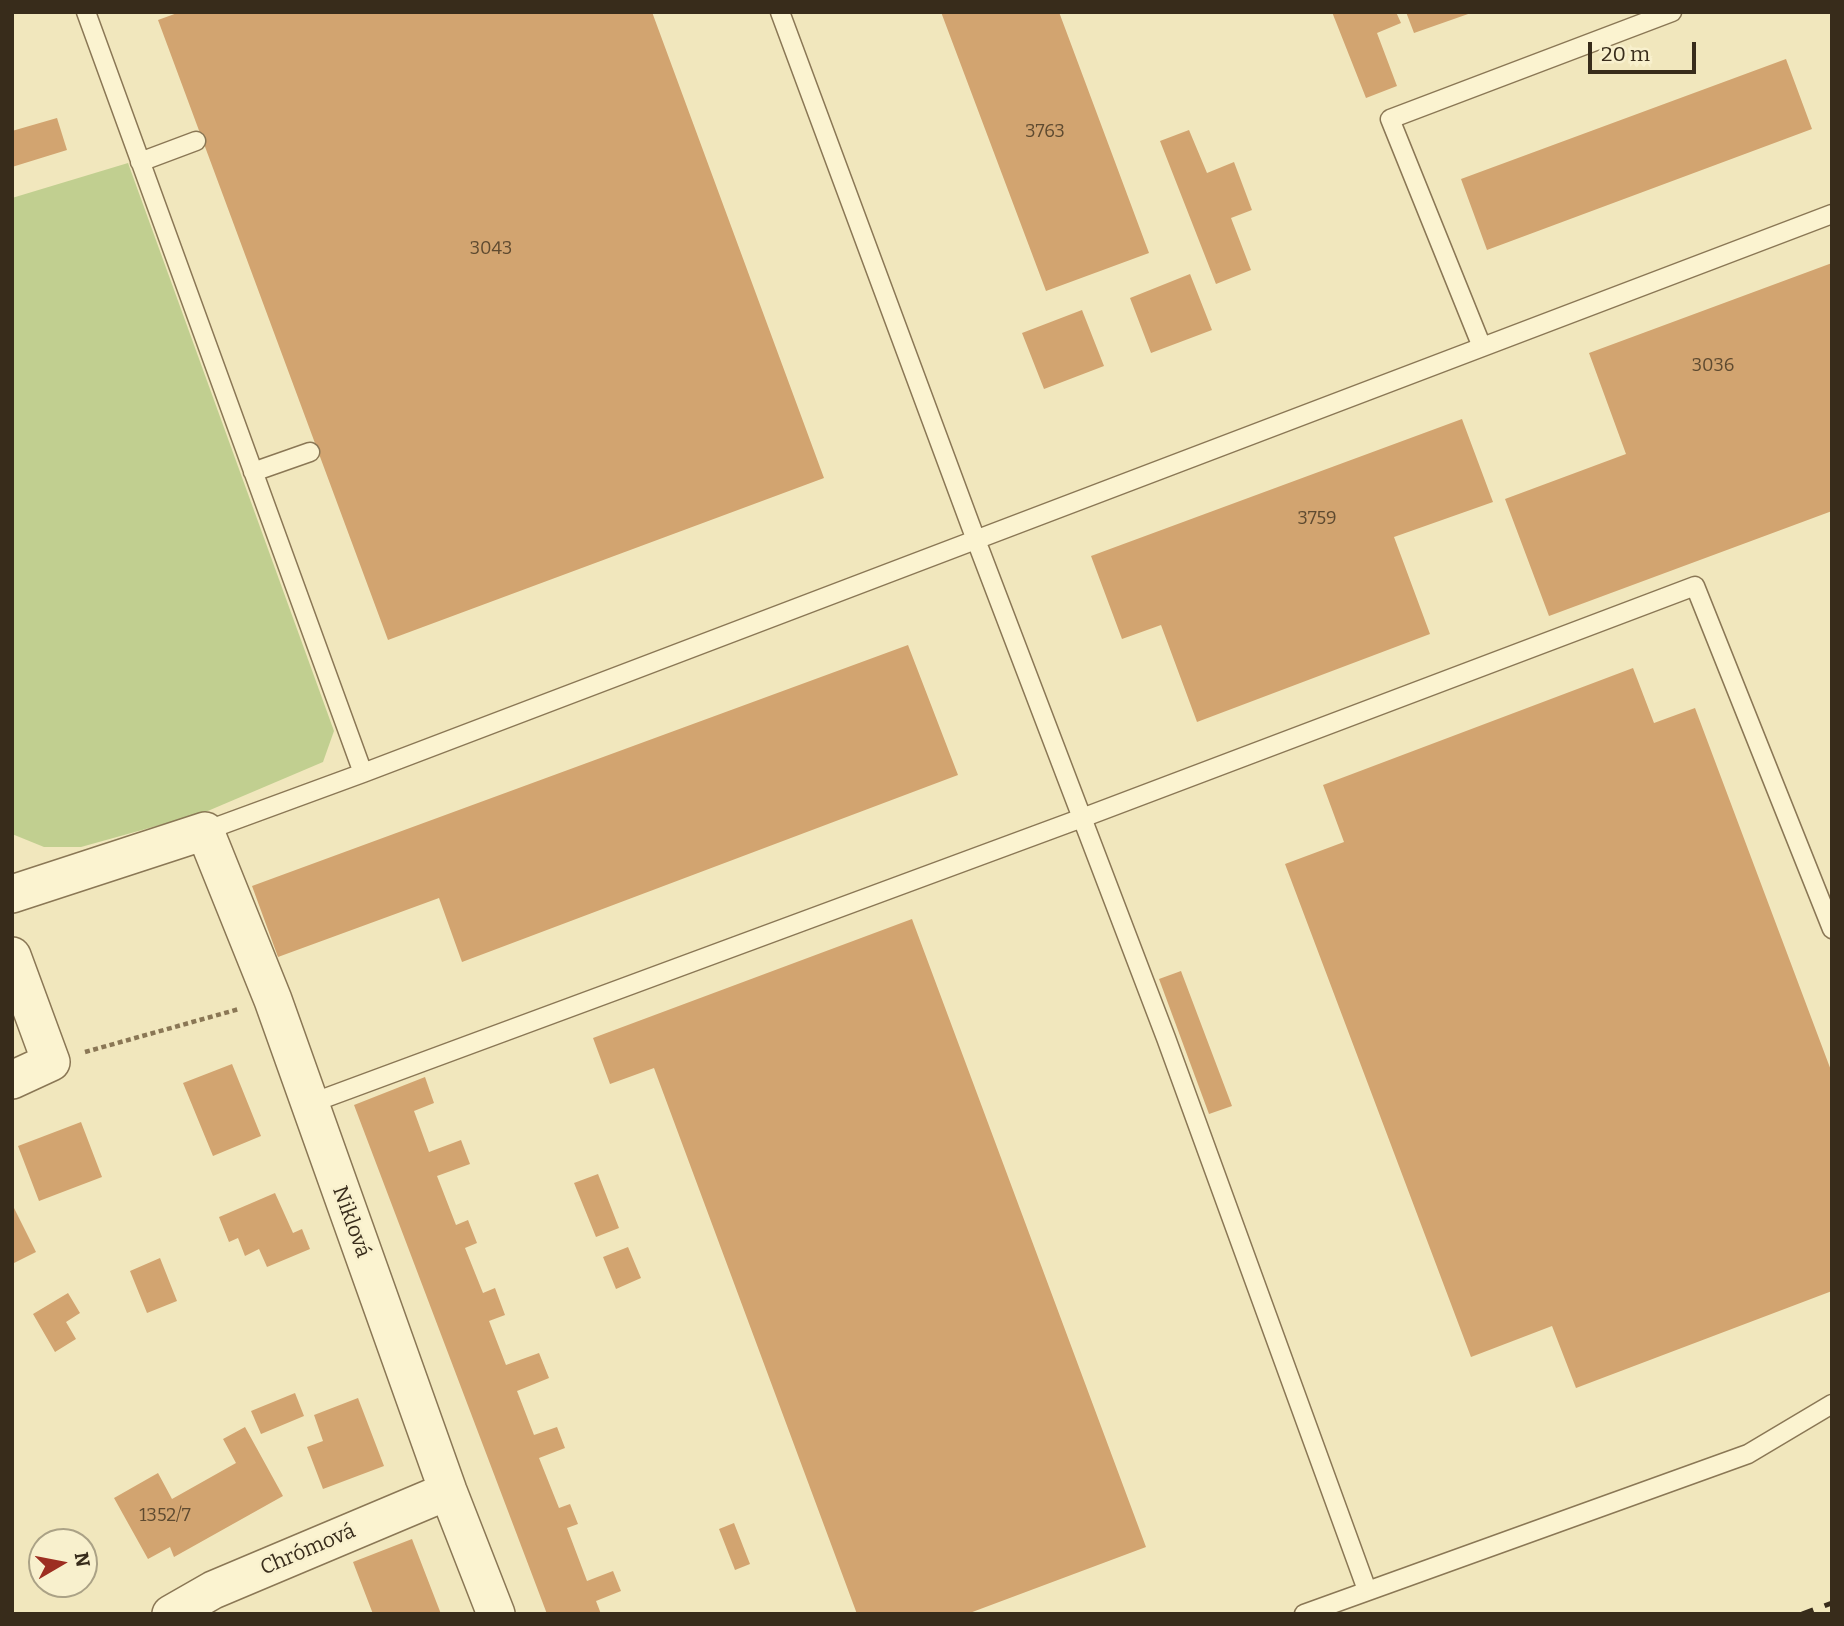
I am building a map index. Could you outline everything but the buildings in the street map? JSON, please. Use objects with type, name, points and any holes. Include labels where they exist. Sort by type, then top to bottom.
[{"type":"street","points":[[12,894],[205,831]]},
{"type":"street","name":"Niklová","points":[[205,831],[272,1000],[448,1491],[496,1614]]},
{"type":"street","points":[[12,956],[51,1062],[12,1080]]},
{"type":"street","name":"Chrómová","points":[[171,1614],[213,1590],[448,1491]]},
{"type":"lane","points":[[86,12],[363,773]]},
{"type":"lane","points":[[780,12],[976,540],[1171,1051],[1367,1590]]},
{"type":"lane","points":[[1482,347],[1390,120],[1672,12]]},
{"type":"lane","points":[[140,162],[196,141]]},
{"type":"lane","points":[[205,831],[1832,214]]},
{"type":"lane","points":[[253,472],[310,452]]},
{"type":"lane","points":[[309,1104],[1082,818],[1695,586],[1832,929]]},
{"type":"lane","points":[[1304,1614],[1748,1454],[1832,1405]]},
{"type":"path","points":[[51,1062],[272,1000]]},
{"type":"green space","points":[[128,163],[334,731],[323,762],[203,813],[81,847],[44,847],[12,834],[12,198]]},
{"type":"railway","points":[[1802,1614],[1832,1603]]}]
